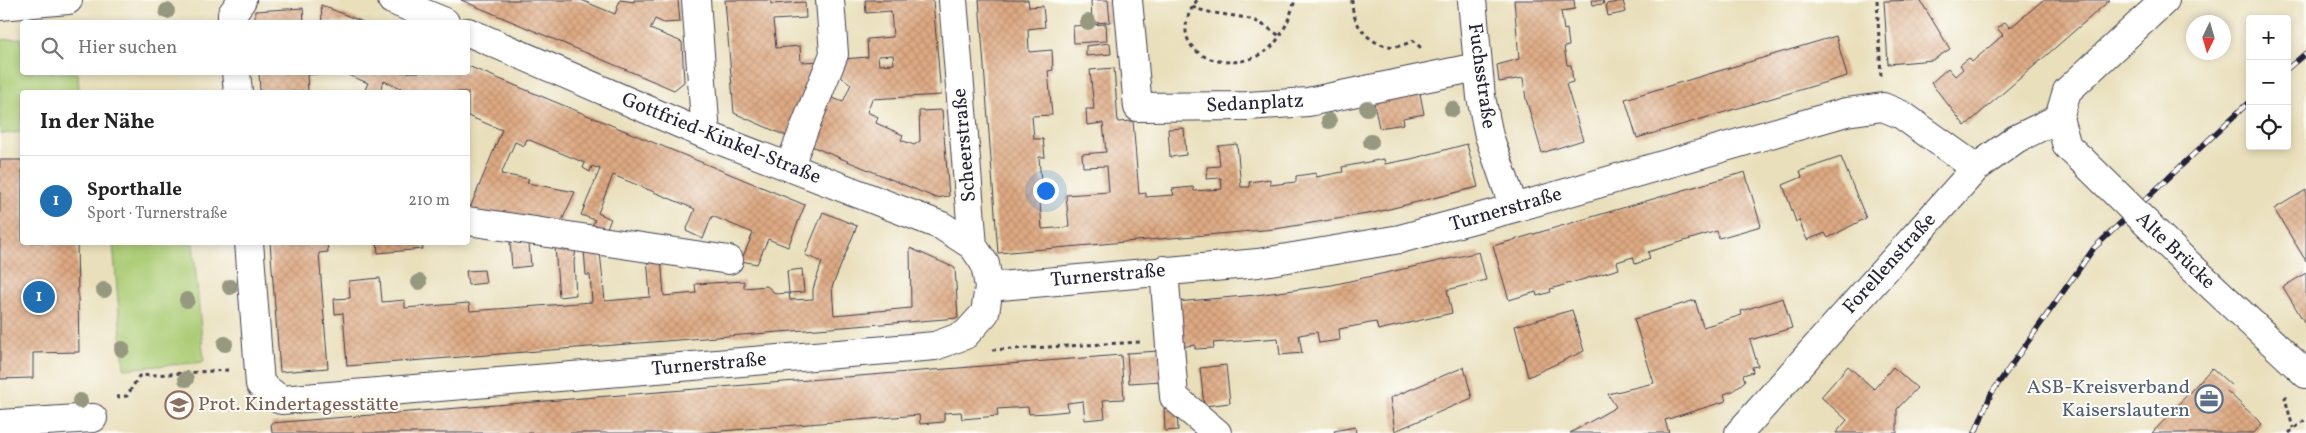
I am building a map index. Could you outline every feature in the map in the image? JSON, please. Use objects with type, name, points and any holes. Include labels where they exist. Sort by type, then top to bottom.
[{"type":"street","points":[[0,6],[68,0]]},
{"type":"street","points":[[232,20],[232,14],[242,0]]},
{"type":"street","points":[[392,0],[439,20]]},
{"type":"street","points":[[696,0],[706,135]]},
{"type":"street","points":[[789,167],[834,54],[830,0]]},
{"type":"street","name":"Scheerstraße","points":[[953,0],[973,246],[985,264],[989,287]]},
{"type":"street","name":"Sedanplatz","points":[[1128,0],[1138,107],[1247,106],[1308,102],[1477,67]]},
{"type":"street","name":"Fuchsstraße","points":[[1472,0],[1477,67],[1489,136],[1514,208]]},
{"type":"street","points":[[2060,118],[2067,91],[2165,0]]},
{"type":"street","name":"Gottfried-Kinkel-Straße","points":[[470,33],[706,135],[942,226],[973,246]]},
{"type":"street","points":[[236,75],[238,90]]},
{"type":"street","points":[[1883,107],[1902,115],[1976,168]]},
{"type":"street","name":"Turnerstraße","points":[[249,245],[260,384],[281,400],[935,346],[966,335],[985,313],[989,287],[1258,263],[1400,239],[1846,112],[1883,107]]},
{"type":"street","name":"Alte Brücke","points":[[2060,118],[2067,146],[2184,260],[2306,374]]},
{"type":"street","name":"Forellenstraße","points":[[1739,433],[1976,168],[2016,139],[2060,118]]},
{"type":"street","points":[[470,220],[729,260]]},
{"type":"street","points":[[1164,270],[1174,397],[1217,433]]},
{"type":"street","points":[[0,424],[94,418]]},
{"type":"path","points":[[1197,0],[1192,7],[1186,33],[1190,46],[1202,56],[1215,62],[1233,62],[1252,57],[1269,48],[1280,36],[1290,17],[1295,0]]},
{"type":"path","points":[[1352,0],[1352,14],[1359,29],[1375,42],[1398,46],[1414,41],[1444,75]]},
{"type":"path","points":[[1877,0],[1883,107]]},
{"type":"path","points":[[1192,7],[1205,12],[1251,20],[1262,24],[1280,36]]},
{"type":"path","points":[[966,335],[992,350],[1169,340]]},
{"type":"path","points":[[94,418],[94,399],[128,396],[139,376],[259,368]]},
{"type":"path","points":[[2289,433],[2306,419]]},
{"type":"green space","points":[[20,38],[20,75],[78,75],[79,90],[20,90],[20,132],[0,134],[0,40]]},
{"type":"green space","points":[[113,245],[193,245],[204,362],[124,369]]},
{"type":"building","points":[[461,0],[581,0],[615,14],[620,0],[634,2],[634,0],[678,0],[680,22],[664,23],[655,19],[650,29],[682,42],[684,82],[674,90]]},
{"type":"building","points":[[725,0],[771,0],[771,4],[805,2],[806,18],[773,20],[776,48],[800,46],[801,62],[825,61],[793,139],[734,113]]},
{"type":"building","points":[[865,0],[933,0],[941,95],[872,99],[867,112],[878,117],[876,123],[903,135],[901,140],[914,145],[920,141],[919,111],[942,110],[949,196],[936,198],[804,143],[825,95],[843,102],[851,84],[838,75],[842,59],[868,57],[867,39],[893,37],[891,11],[866,13]],"holes":[[[893,55],[894,64],[879,65],[878,56]]]},
{"type":"building","points":[[979,0],[1028,0],[1029,7],[1043,6],[1045,27],[1028,29],[1029,52],[1052,50],[1053,70],[1048,71],[1052,115],[1032,116],[1034,139],[1043,139],[1045,157],[1039,157],[1041,182],[1047,181],[1049,201],[1040,202],[1042,229],[1069,227],[1066,195],[1109,192],[1107,166],[1083,167],[1082,154],[1106,152],[1103,123],[1087,125],[1086,109],[1094,109],[1090,70],[1114,68],[1118,122],[1133,121],[1139,194],[1146,193],[1146,197],[1174,195],[1172,189],[1193,187],[1194,191],[1222,189],[1221,178],[1206,179],[1207,167],[1220,166],[1218,146],[1237,144],[1241,187],[1250,187],[1249,182],[1270,179],[1270,185],[1296,182],[1296,176],[1316,173],[1316,177],[1343,172],[1342,167],[1384,159],[1385,164],[1467,144],[1478,187],[1373,213],[1275,229],[998,253]]},
{"type":"building","points":[[1091,0],[1108,0],[1110,22],[1092,23]]},
{"type":"building","points":[[1514,0],[1574,0],[1575,9],[1561,11],[1564,30],[1567,29],[1569,46],[1564,47],[1567,65],[1571,65],[1573,82],[1566,84],[1583,140],[1542,153],[1526,99],[1523,78],[1499,82],[1497,65],[1519,59]]},
{"type":"building","points":[[1592,0],[1603,0],[1604,4],[1593,5]]},
{"type":"building","points":[[1920,0],[1950,49],[1933,60],[1888,64],[1884,1]]},
{"type":"building","points":[[2043,0],[2110,0],[1965,126],[1931,83],[1948,68],[1955,76],[1963,69],[1960,65],[1969,58],[1972,62],[2003,35],[1997,28],[2005,22],[2010,28]]},
{"type":"building","points":[[1623,1],[1626,12],[1608,16],[1606,4]]},
{"type":"building","points":[[321,5],[358,20],[322,20]]},
{"type":"building","points":[[303,8],[304,20],[255,20],[255,11]]},
{"type":"building","points":[[1106,24],[1107,41],[1074,43],[1073,26]]},
{"type":"building","points":[[1836,36],[1847,76],[1637,138],[1625,99]]},
{"type":"building","points":[[1110,43],[1111,54],[1086,56],[1086,46]]},
{"type":"building","points":[[470,67],[805,205],[788,247],[768,239],[757,264],[741,261],[753,233],[712,216],[703,239],[686,231],[695,209],[613,175],[598,213],[611,219],[604,234],[589,232],[595,220],[581,215],[600,169],[592,166],[590,172],[583,168],[585,163],[527,139],[524,146],[515,142],[501,174],[529,179],[527,183],[575,192],[559,227],[470,213],[470,208],[502,130],[470,117],[470,90],[406,90],[384,81],[380,90],[365,90],[368,83],[348,75],[470,75]]},
{"type":"building","points":[[259,75],[307,75],[308,90],[260,90]]},
{"type":"building","points":[[1419,88],[1424,114],[1403,118],[1404,124],[1379,128],[1373,97]]},
{"type":"building","points":[[1184,128],[1186,155],[1170,157],[1168,129]]},
{"type":"building","points":[[1841,157],[1866,218],[1828,238],[1825,233],[1807,240],[1799,220],[1796,222],[1783,185],[1802,177],[1800,171]]},
{"type":"building","points":[[0,160],[20,160],[20,245],[77,245],[79,352],[33,353],[33,378],[0,379]]},
{"type":"building","points":[[1745,172],[1761,226],[1719,238],[1717,231],[1648,252],[1650,259],[1635,264],[1633,257],[1617,262],[1619,269],[1550,289],[1551,292],[1537,296],[1536,292],[1509,300],[1493,246]]},
{"type":"building","points":[[2306,190],[2306,261],[2274,209]]},
{"type":"building","points":[[823,212],[857,226],[832,287],[834,315],[911,308],[910,248],[955,268],[958,318],[347,366],[343,313],[335,314],[334,299],[350,298],[349,281],[380,278],[382,302],[405,300],[405,308],[469,303],[470,311],[592,302],[590,275],[586,275],[584,250],[600,252],[605,301],[650,297],[647,256],[661,257],[664,296],[696,293],[695,284],[744,281],[744,288],[767,286],[776,294],[789,293],[790,300],[813,299],[813,289],[822,262],[805,255]]},
{"type":"building","points":[[510,242],[529,244],[531,266],[512,268]]},
{"type":"building","points":[[270,245],[327,245],[328,252],[319,253],[328,368],[280,372]]},
{"type":"building","points":[[377,245],[422,245],[423,249],[378,253]]},
{"type":"building","points":[[555,247],[576,249],[574,262],[576,295],[559,297]]},
{"type":"building","points":[[1479,252],[1486,280],[1447,290],[1452,313],[1378,330],[1376,322],[1339,329],[1340,340],[1319,343],[1317,332],[1299,335],[1302,353],[1280,355],[1278,338],[1213,343],[1214,348],[1195,349],[1195,345],[1180,347],[1176,302],[1256,295],[1332,285]]},
{"type":"building","points":[[802,269],[804,292],[789,293],[787,271]]},
{"type":"building","points":[[484,270],[486,283],[468,285],[466,271]]},
{"type":"building","points":[[2306,273],[2306,325],[2283,287]]},
{"type":"building","points":[[1783,298],[1792,328],[1750,340],[1758,366],[1752,367],[1753,372],[1743,375],[1745,381],[1733,391],[1724,394],[1726,401],[1665,420],[1669,433],[1570,433],[1616,407],[1608,394],[1654,383],[1634,319],[1695,300],[1703,327],[1742,315],[1741,311]]},
{"type":"building","points":[[1572,310],[1584,351],[1528,377],[1515,326]]},
{"type":"building","points":[[1159,351],[1162,381],[1129,383],[1127,353]]},
{"type":"building","points":[[1121,355],[1124,399],[1103,400],[1105,418],[1085,420],[1083,401],[1067,403],[1068,411],[1029,414],[1028,407],[997,409],[998,416],[962,419],[961,412],[944,413],[944,422],[920,424],[919,415],[697,433],[272,433],[271,423]]},
{"type":"building","points":[[1226,365],[1230,403],[1204,406],[1200,368]]},
{"type":"building","points":[[1848,366],[1874,389],[1893,367],[1917,388],[1897,409],[1897,433],[1836,433],[1847,420],[1821,397]]},
{"type":"building","points":[[1464,367],[1472,398],[1395,431],[1390,398]]},
{"type":"building","name":"ASB-Kreisverband Kaiserslautern","points":[[2212,368],[2232,386],[2227,391],[2262,424],[2254,433],[2152,433],[2170,414],[2173,417],[2180,410],[2176,407]]},
{"type":"building","points":[[1177,407],[1178,430],[1165,431],[1164,408]]},
{"type":"building","points":[[1355,427],[1356,433],[1335,433],[1334,431]]},
{"type":"railway","points":[[2291,66],[2306,53]]},
{"type":"railway","points":[[1975,433],[1991,394],[2094,248],[2246,105]]},
{"type":"place","name":"Sporthalle","points":[[39,297]]},
{"type":"place","name":"ASB-Kreisverband Kaiserslautern","points":[[2209,399]]},
{"type":"place","name":"Prot. Kindertagesstätte","points":[[179,405]]}]
